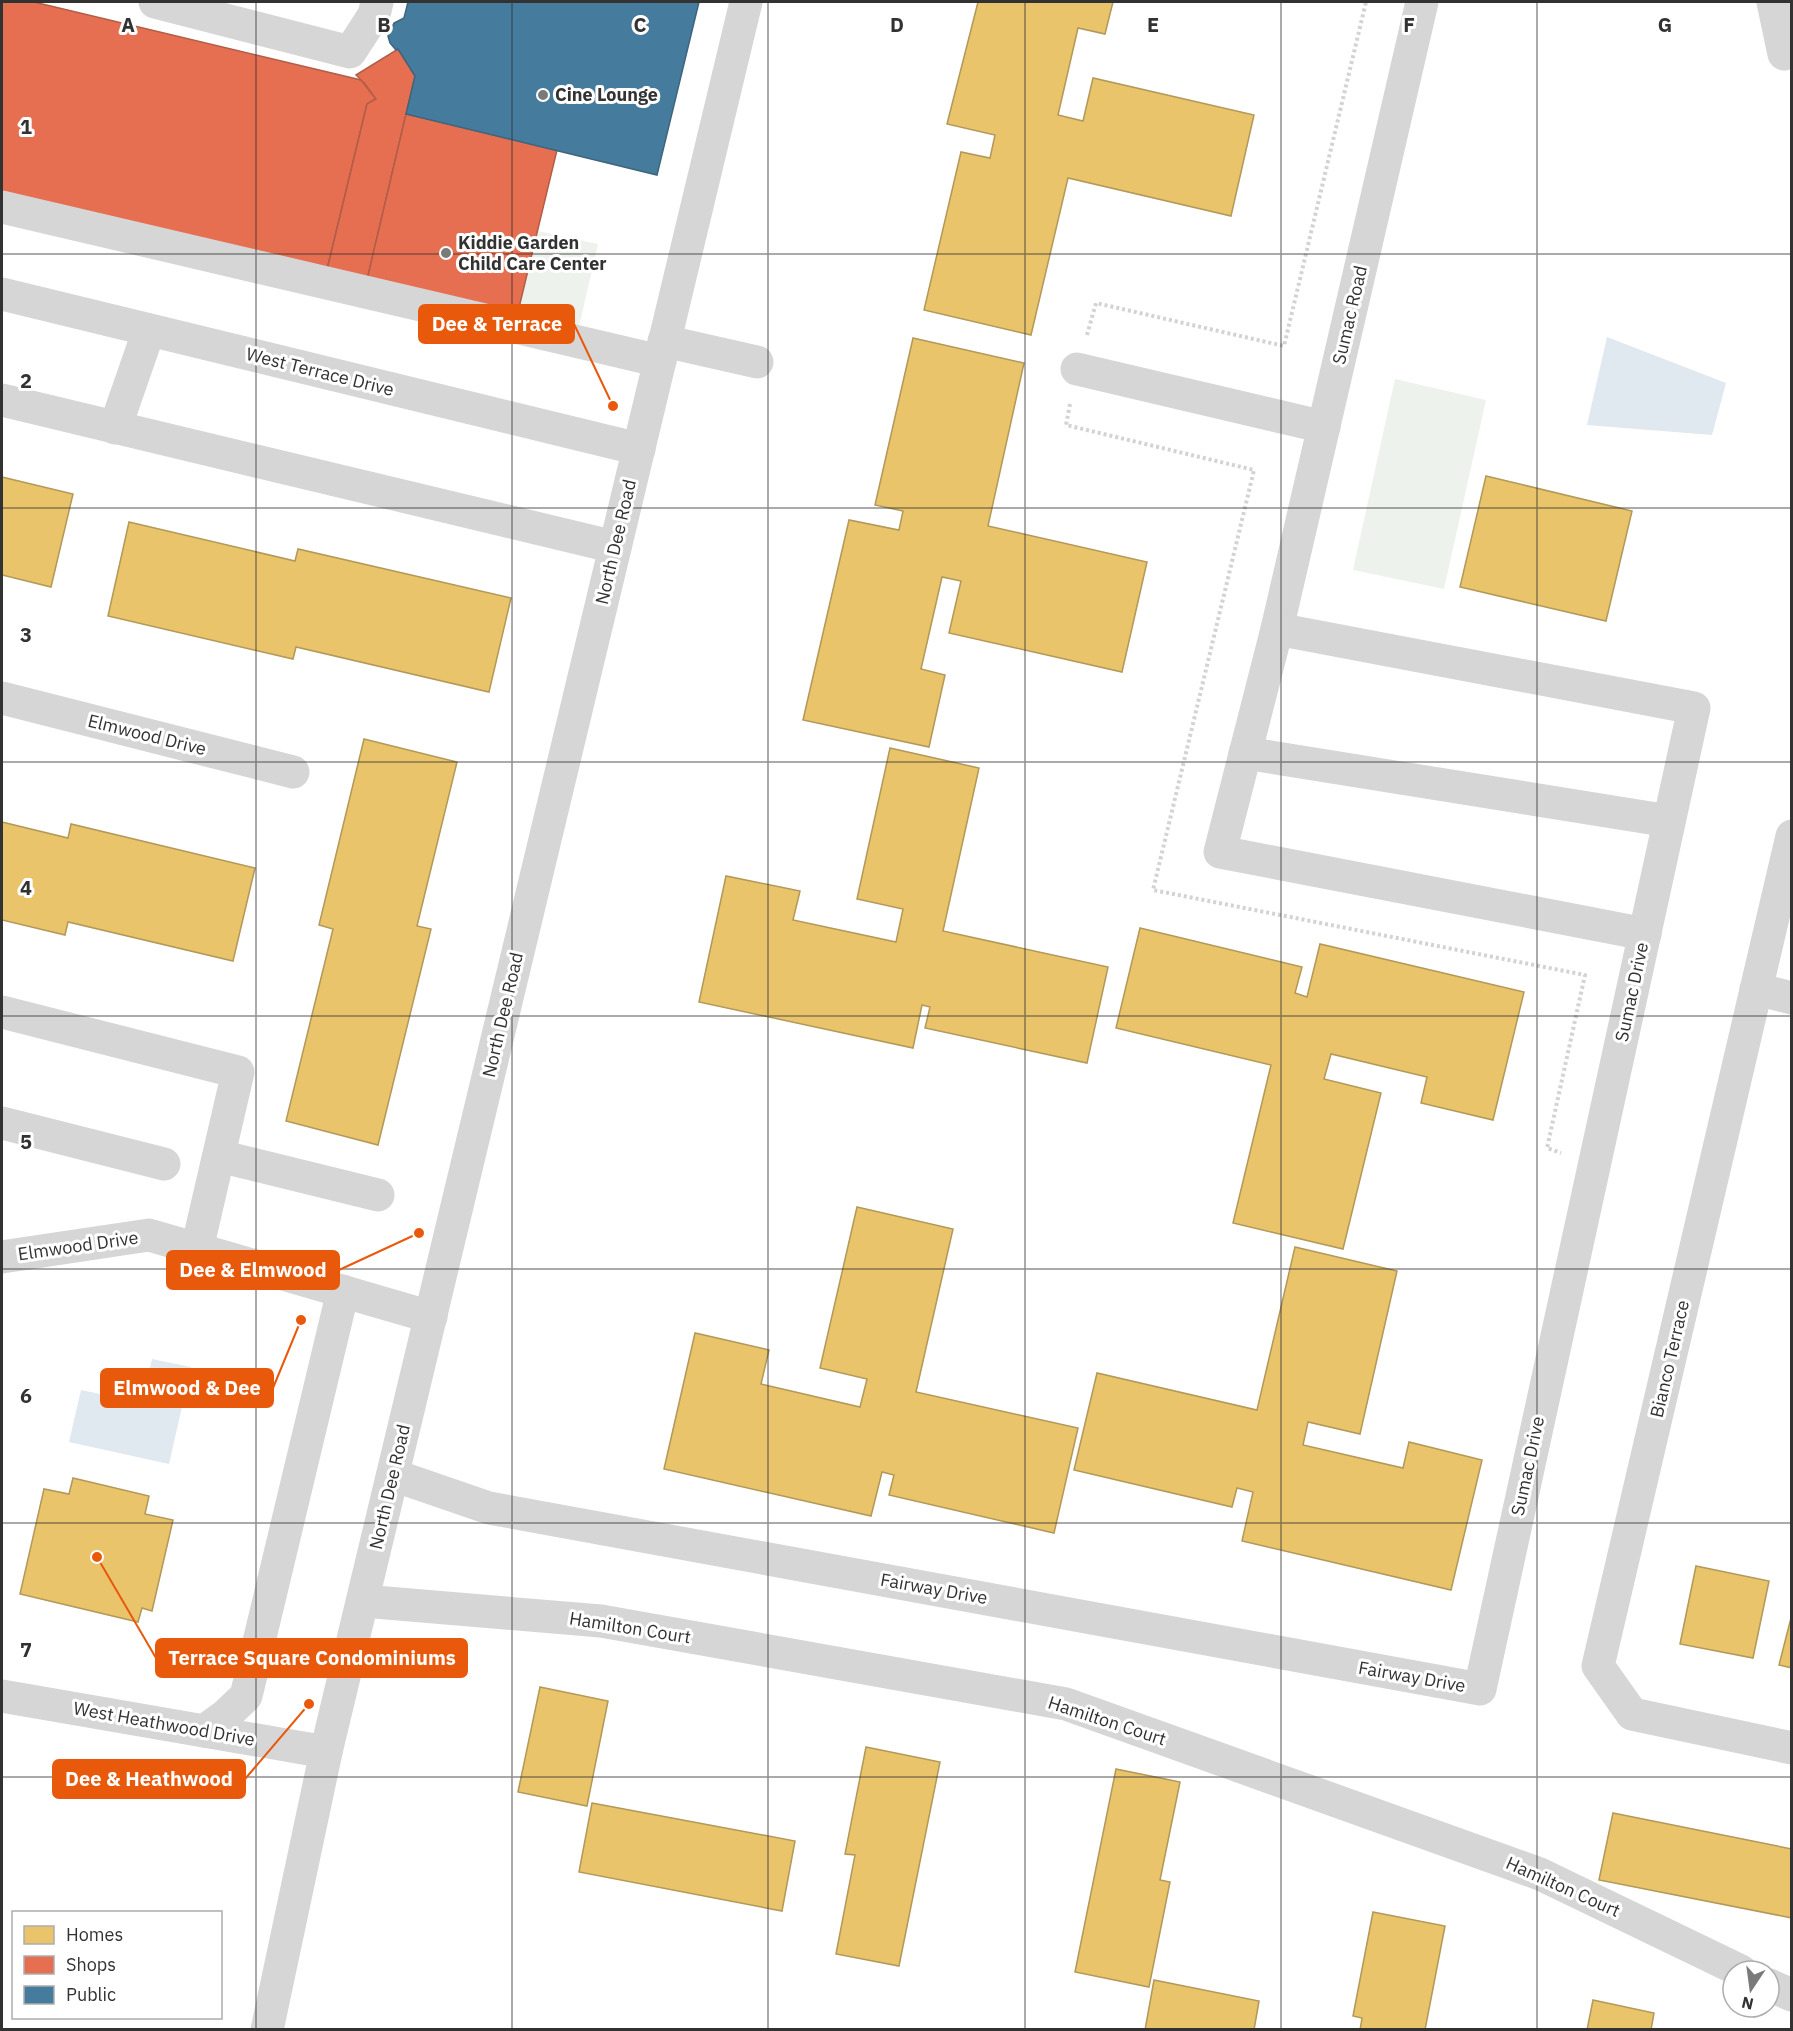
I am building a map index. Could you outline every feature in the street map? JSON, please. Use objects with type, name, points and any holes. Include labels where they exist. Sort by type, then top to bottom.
[{"type":"street","points":[[155,2],[350,52],[374,15],[377,2]]},
{"type":"street","name":"North Dee Road","points":[[267,2030],[326,1752],[746,2]]},
{"type":"street","name":"Sumac Road","points":[[1422,2],[1277,628],[1220,852],[1645,934]]},
{"type":"street","points":[[1773,2],[1784,54]]},
{"type":"street","points":[[2,207],[662,351],[757,362]]},
{"type":"street","name":"West Terrace Drive","points":[[2,294],[639,449]]},
{"type":"street","points":[[115,428],[149,330]]},
{"type":"street","points":[[1077,369],[1324,427]]},
{"type":"street","points":[[2,400],[615,547]]},
{"type":"street","name":"Sumac Drive","points":[[1277,628],[1694,708],[1480,1689]]},
{"type":"street","name":"Elmwood Drive","points":[[2,698],[293,772]]},
{"type":"street","points":[[1245,753],[1669,821]]},
{"type":"street","name":"Bianco Terrace","points":[[1791,836],[1598,1666],[1632,1714],[1791,1748]]},
{"type":"street","points":[[1756,989],[1791,998]]},
{"type":"street","points":[[2,1012],[238,1072],[197,1249]]},
{"type":"street","points":[[2,1123],[164,1164]]},
{"type":"street","points":[[219,1156],[378,1195]]},
{"type":"street","name":"Elmwood Drive","points":[[2,1257],[149,1235],[431,1317]]},
{"type":"street","points":[[204,1731],[246,1696],[343,1291]]},
{"type":"street","name":"Fairway Drive","points":[[393,1475],[489,1508],[1480,1689]]},
{"type":"street","name":"Hamilton Court","points":[[363,1601],[601,1621],[1066,1704],[1540,1874],[1721,1961]]},
{"type":"street","name":"West Heathwood Drive","points":[[2,1696],[326,1752]]},
{"type":"street","points":[[246,1696],[264,1742]]},
{"type":"path","points":[[1077,369],[1096,303],[1284,346],[1366,2]]},
{"type":"shaded area","points":[[538,231],[598,244],[578,331],[517,316]]},
{"type":"shaded area","points":[[1607,337],[1726,383],[1712,435],[1587,425]]},
{"type":"shaded area","points":[[1395,379],[1486,400],[1444,589],[1353,570]]},
{"type":"shaded area","points":[[152,1359],[191,1367],[169,1464],[69,1442],[81,1390],[142,1403]]},
{"type":"building: Homes","points":[[978,2],[1113,2],[1105,34],[1078,28],[1058,115],[1083,121],[1093,78],[1254,115],[1231,216],[1068,178],[1031,335],[924,310],[961,152],[990,158],[995,135],[947,124]]},
{"type":"building: Homes","points":[[913,338],[1024,363],[988,526],[1147,562],[1122,672],[949,633],[961,581],[942,577],[921,669],[945,675],[929,747],[803,720],[849,520],[899,530],[903,511],[875,505]]},
{"type":"building: Homes","points":[[1486,476],[1632,511],[1606,621],[1460,587]]},
{"type":"building: Homes","points":[[2,477],[73,494],[51,587],[2,575]]},
{"type":"building: Homes","points":[[129,522],[295,561],[298,549],[511,598],[489,692],[296,647],[293,659],[108,616]]},
{"type":"building: Homes","points":[[364,739],[457,762],[417,926],[431,929],[378,1145],[286,1121],[333,929],[319,925]]},
{"type":"building: Homes","points":[[890,748],[979,768],[943,931],[1108,967],[1087,1063],[925,1028],[930,1007],[922,1005],[913,1048],[699,1002],[726,876],[800,891],[793,920],[896,942],[903,909],[857,899]]},
{"type":"building: Homes","points":[[2,822],[68,838],[71,824],[255,868],[233,961],[68,922],[65,935],[2,920]]},
{"type":"building: Homes","points":[[1140,928],[1302,967],[1295,993],[1307,997],[1320,944],[1524,992],[1493,1120],[1421,1103],[1427,1077],[1331,1054],[1324,1079],[1381,1093],[1343,1249],[1233,1223],[1271,1065],[1116,1028]]},
{"type":"building: Homes","points":[[857,1207],[953,1229],[916,1392],[1078,1428],[1054,1533],[889,1495],[894,1475],[882,1472],[871,1516],[664,1469],[695,1333],[769,1350],[761,1384],[860,1407],[867,1379],[820,1368]]},
{"type":"building: Homes","points":[[1295,1247],[1397,1271],[1360,1434],[1308,1422],[1303,1445],[1403,1468],[1409,1442],[1482,1460],[1451,1590],[1242,1541],[1253,1492],[1237,1488],[1232,1507],[1074,1470],[1097,1373],[1257,1410]]},
{"type":"building: Homes","points":[[73,1478],[149,1496],[145,1514],[173,1520],[152,1611],[142,1608],[138,1622],[20,1594],[44,1489],[69,1494]]},
{"type":"building: Homes","points":[[1696,1566],[1769,1581],[1753,1658],[1680,1644]]},
{"type":"building: Homes","points":[[1792,1614],[1792,1668],[1779,1665]]},
{"type":"building: Homes","points":[[540,1687],[608,1701],[587,1806],[518,1792]]},
{"type":"building: Homes","points":[[866,1747],[940,1762],[899,1966],[836,1954],[855,1855],[845,1854]]},
{"type":"building: Homes","points":[[1116,1769],[1180,1782],[1160,1880],[1170,1882],[1149,1987],[1075,1972]]},
{"type":"building: Homes","points":[[592,1803],[795,1841],[782,1911],[579,1872]]},
{"type":"building: Homes","points":[[1613,1813],[1792,1849],[1792,1918],[1599,1880]]},
{"type":"building: Homes","points":[[1373,1912],[1445,1926],[1425,2030],[1360,2030],[1362,2018],[1353,2016]]},
{"type":"building: Homes","points":[[1154,1980],[1259,2001],[1254,2030],[1145,2030]]},
{"type":"building: Homes","points":[[1593,2000],[1654,2013],[1651,2030],[1587,2030]]},
{"type":"building: Shops","points":[[2,2],[34,2],[361,80],[376,99],[367,104],[327,269],[2,192]]},
{"type":"building: Shops","points":[[398,49],[415,76],[367,280],[327,270],[367,104],[376,99],[356,75]]},
{"type":"building: Shops","points":[[406,114],[557,150],[517,316],[367,280]]},
{"type":"building: Public","name":"Cine Lounge","points":[[408,2],[699,2],[657,175],[406,114],[415,76],[398,49],[396,50],[390,43],[388,36],[394,23],[404,18]]},
{"type":"place","name":"Cine Lounge","points":[[543,95]]},
{"type":"place","name":"Kiddie Garden Child Care Center","points":[[446,253]]},
{"type":"place","name":"Dee & Terrace","points":[[613,406]]},
{"type":"place","name":"Dee & Elmwood","points":[[419,1233]]},
{"type":"place","name":"Elmwood & Dee","points":[[301,1320]]},
{"type":"place","name":"Terrace Square Condominiums","points":[[97,1557]]},
{"type":"place","name":"Dee & Heathwood","points":[[309,1704]]}]
